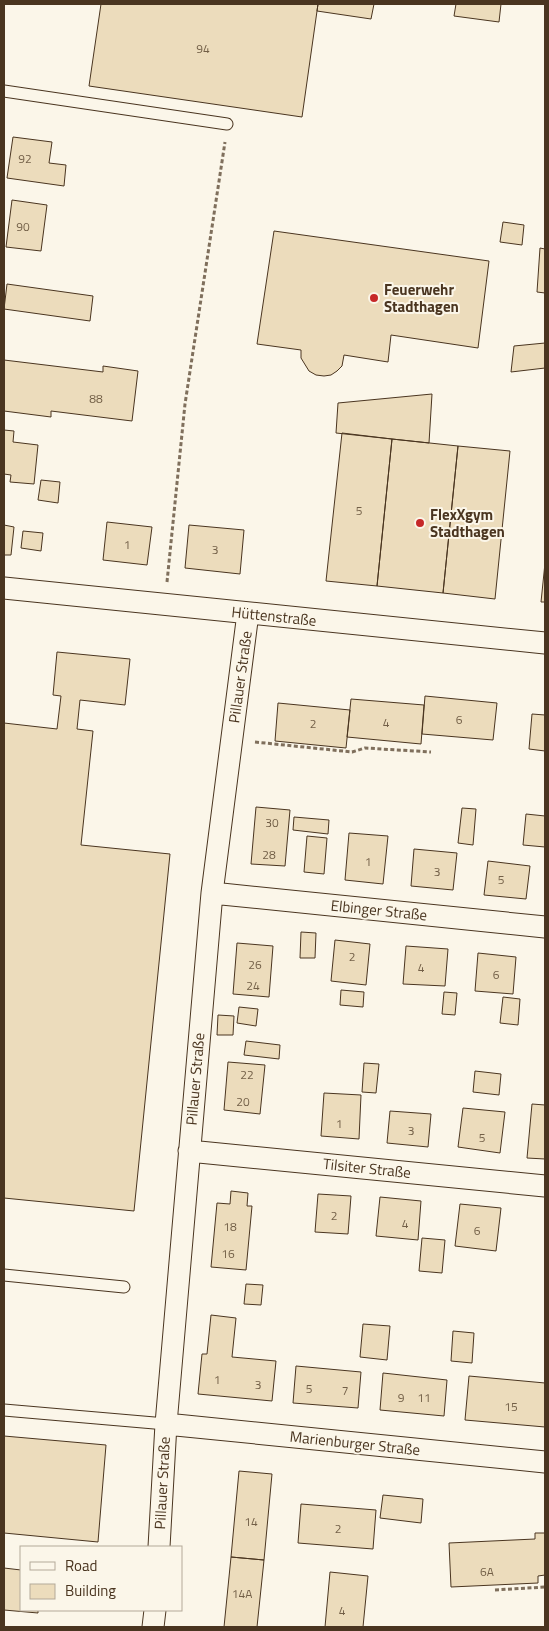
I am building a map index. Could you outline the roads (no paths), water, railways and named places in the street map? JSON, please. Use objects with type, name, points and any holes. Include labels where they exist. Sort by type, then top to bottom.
[{"type":"street","name":"Hüttenstraße","points":[[4,588],[545,643]]},
{"type":"street","name":"Pillauer Straße","points":[[159,1546],[166,1424],[212,893],[248,613]]},
{"type":"street","name":"Elbinger Straße","points":[[212,893],[545,927]]},
{"type":"street","name":"Tilsiter Straße","points":[[189,1151],[545,1186]]},
{"type":"street","name":"Marienburger Straße","points":[[166,1424],[545,1462]]},
{"type":"street","points":[[153,1627],[155,1611]]},
{"type":"lane","points":[[4,91],[227,124]]},
{"type":"lane","points":[[4,1275],[124,1287]]},
{"type":"lane","points":[[4,1410],[166,1424]]},
{"type":"place","name":"Feuerwehr Stadthagen","points":[[374,298]]},
{"type":"place","name":"FlexXgym Stadthagen","points":[[420,523]]}]
